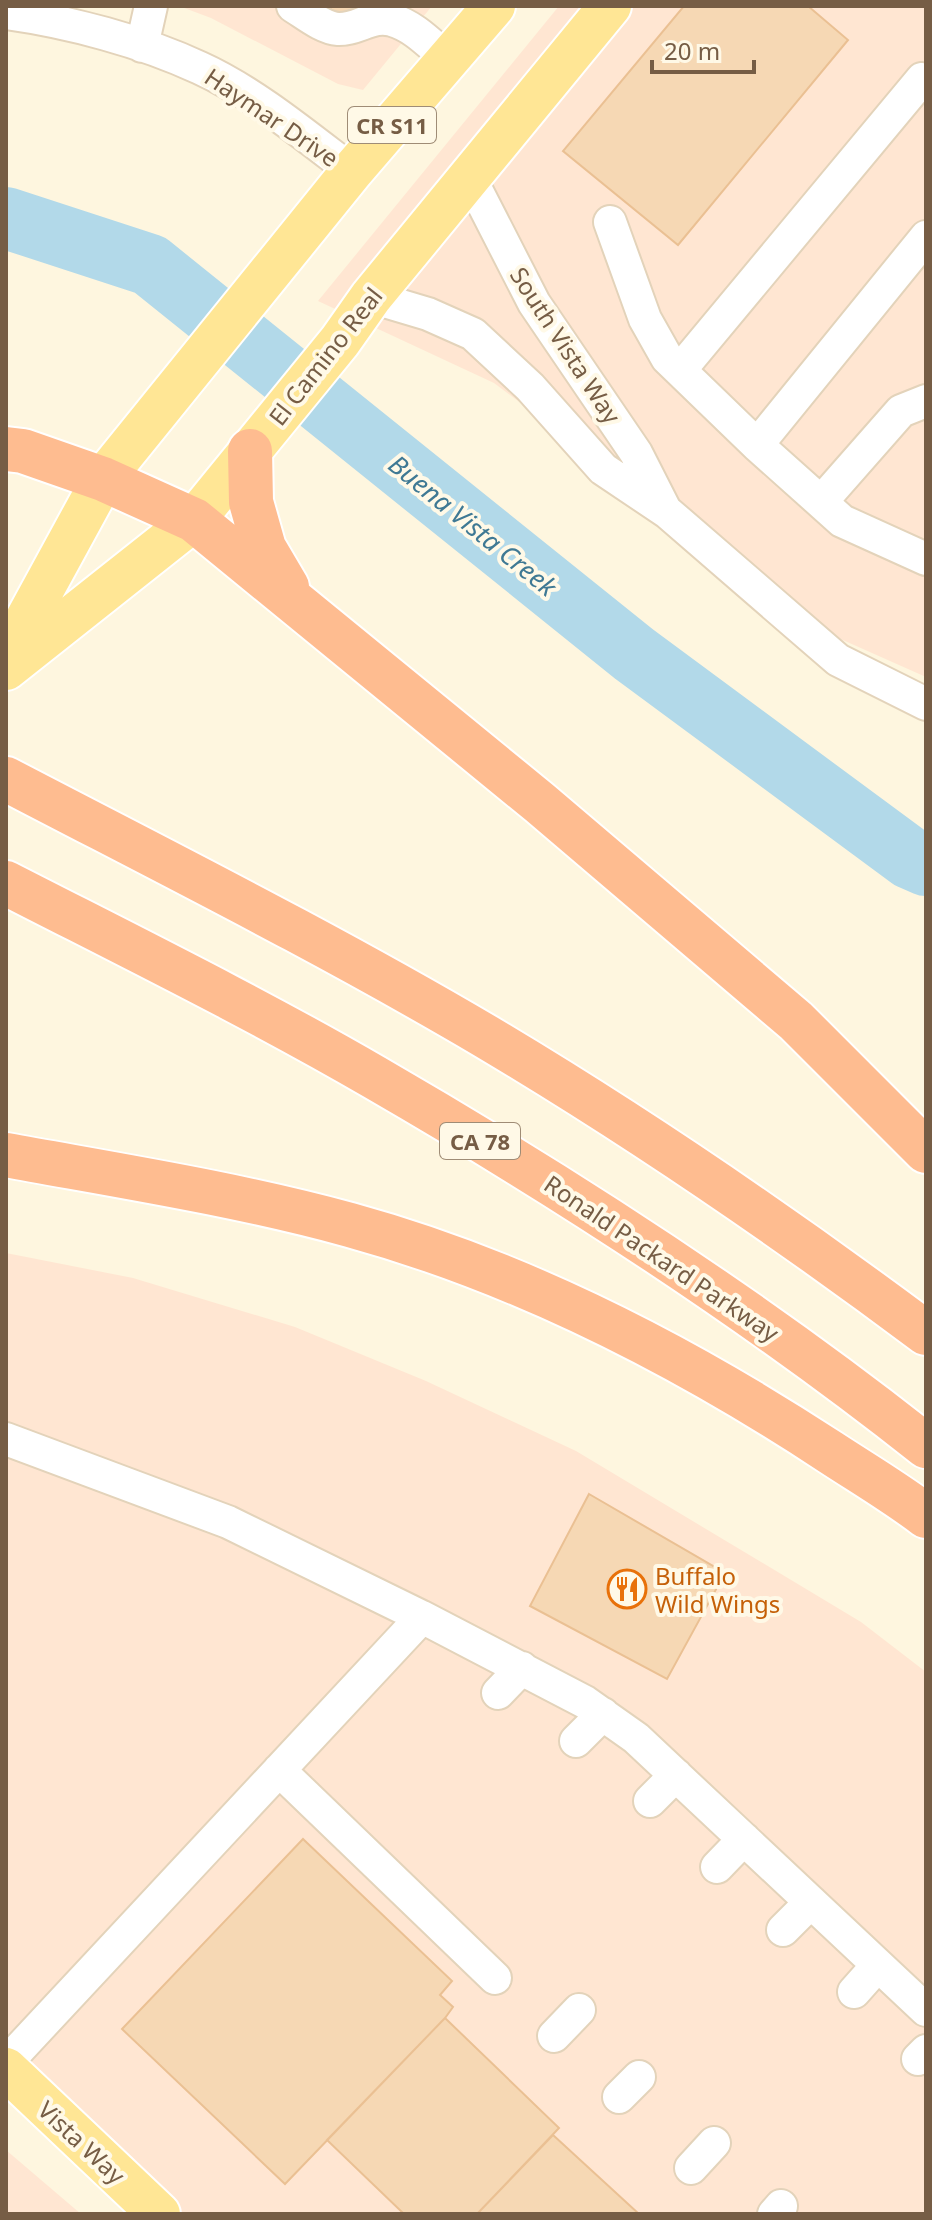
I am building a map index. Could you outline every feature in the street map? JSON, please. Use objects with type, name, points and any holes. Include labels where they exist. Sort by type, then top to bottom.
[{"type":"highway","points":[[6,449],[23,451],[103,479],[194,520],[557,817],[796,1021],[926,1151]]},
{"type":"highway","points":[[250,451],[251,502],[264,548],[294,600]]},
{"type":"highway","points":[[6,779],[355,962],[486,1037],[645,1136],[800,1239],[926,1333]]},
{"type":"highway","name":"Ronald Packard Parkway","points":[[6,883],[373,1076],[577,1199],[775,1332],[926,1446]]},
{"type":"highway","points":[[6,1155],[294,1210],[425,1250],[548,1296],[635,1337],[780,1419],[926,1516]]},
{"type":"main road","name":"CR S11","points":[[6,657],[103,479],[352,171],[494,6]]},
{"type":"main road","name":"El Camino Real","points":[[6,669],[194,520],[340,341],[371,297],[610,6]]},
{"type":"main road","name":"Vista Way","points":[[6,2069],[159,2214]]},
{"type":"street","points":[[142,46],[151,6]]},
{"type":"street","points":[[293,6],[329,27],[340,29],[396,12],[448,59]]},
{"type":"street","name":"Haymar Drive","points":[[6,13],[120,38],[201,68],[271,111],[352,171]]},
{"type":"street","points":[[680,370],[922,79],[926,82]]},
{"type":"street","name":"South Vista Way","points":[[469,176],[534,303],[636,453],[667,512]]},
{"type":"street","points":[[610,222],[645,319],[667,358],[842,521],[926,559]]},
{"type":"street","points":[[757,445],[926,237]]},
{"type":"street","name":"South Vista Way","points":[[371,297],[428,314],[473,334],[530,387],[603,469],[667,512],[838,660],[926,704]]},
{"type":"street","points":[[821,502],[901,411],[926,401]]},
{"type":"street","points":[[6,1439],[228,1522],[422,1617],[585,1702],[636,1738],[926,2010]]},
{"type":"street","points":[[6,2063],[422,1617]]},
{"type":"street","points":[[498,1693],[522,1668]]},
{"type":"street","points":[[576,1741],[603,1714]]},
{"type":"street","points":[[279,1770],[363,1833],[430,1897],[494,1965]]},
{"type":"street","points":[[650,1801],[676,1775]]},
{"type":"street","points":[[717,1867],[744,1839]]},
{"type":"street","points":[[783,1930],[811,1902]]},
{"type":"street","points":[[854,1992],[878,1965]]},
{"type":"street","points":[[554,2036],[579,2010]]},
{"type":"street","points":[[691,2168],[714,2143]]},
{"type":"shaded area","points":[[179,6],[432,6],[363,90],[338,84],[211,18]]},
{"type":"shaded area","points":[[559,6],[926,6],[926,677],[836,637],[494,383],[318,301]]},
{"type":"shaded area","points":[[6,1253],[133,1278],[295,1327],[426,1381],[576,1451],[861,1622],[926,1672],[926,2214],[159,2214],[6,2069]]},
{"type":"shaded area","points":[[6,2150],[54,2191],[81,2214],[6,2214]]},
{"type":"building","points":[[327,6],[357,6],[345,21]]},
{"type":"building","points":[[684,6],[808,6],[848,40],[678,245],[563,151]]},
{"type":"building","name":"Buffalo Wild Wings","points":[[589,1494],[725,1573],[667,1679],[530,1606]]},
{"type":"building","points":[[303,1839],[452,1981],[440,1995],[453,2007],[285,2184],[122,2029]]},
{"type":"building","points":[[445,2018],[559,2128],[477,2214],[404,2214],[327,2140]]},
{"type":"building","points":[[553,2135],[639,2214],[477,2214]]},
{"type":"waterway","name":"Buena Vista Creek","points":[[6,218],[150,265],[634,654],[910,858],[926,865]]},
{"type":"place","name":"Buffalo Wild Wings","points":[[627,1589]]}]
